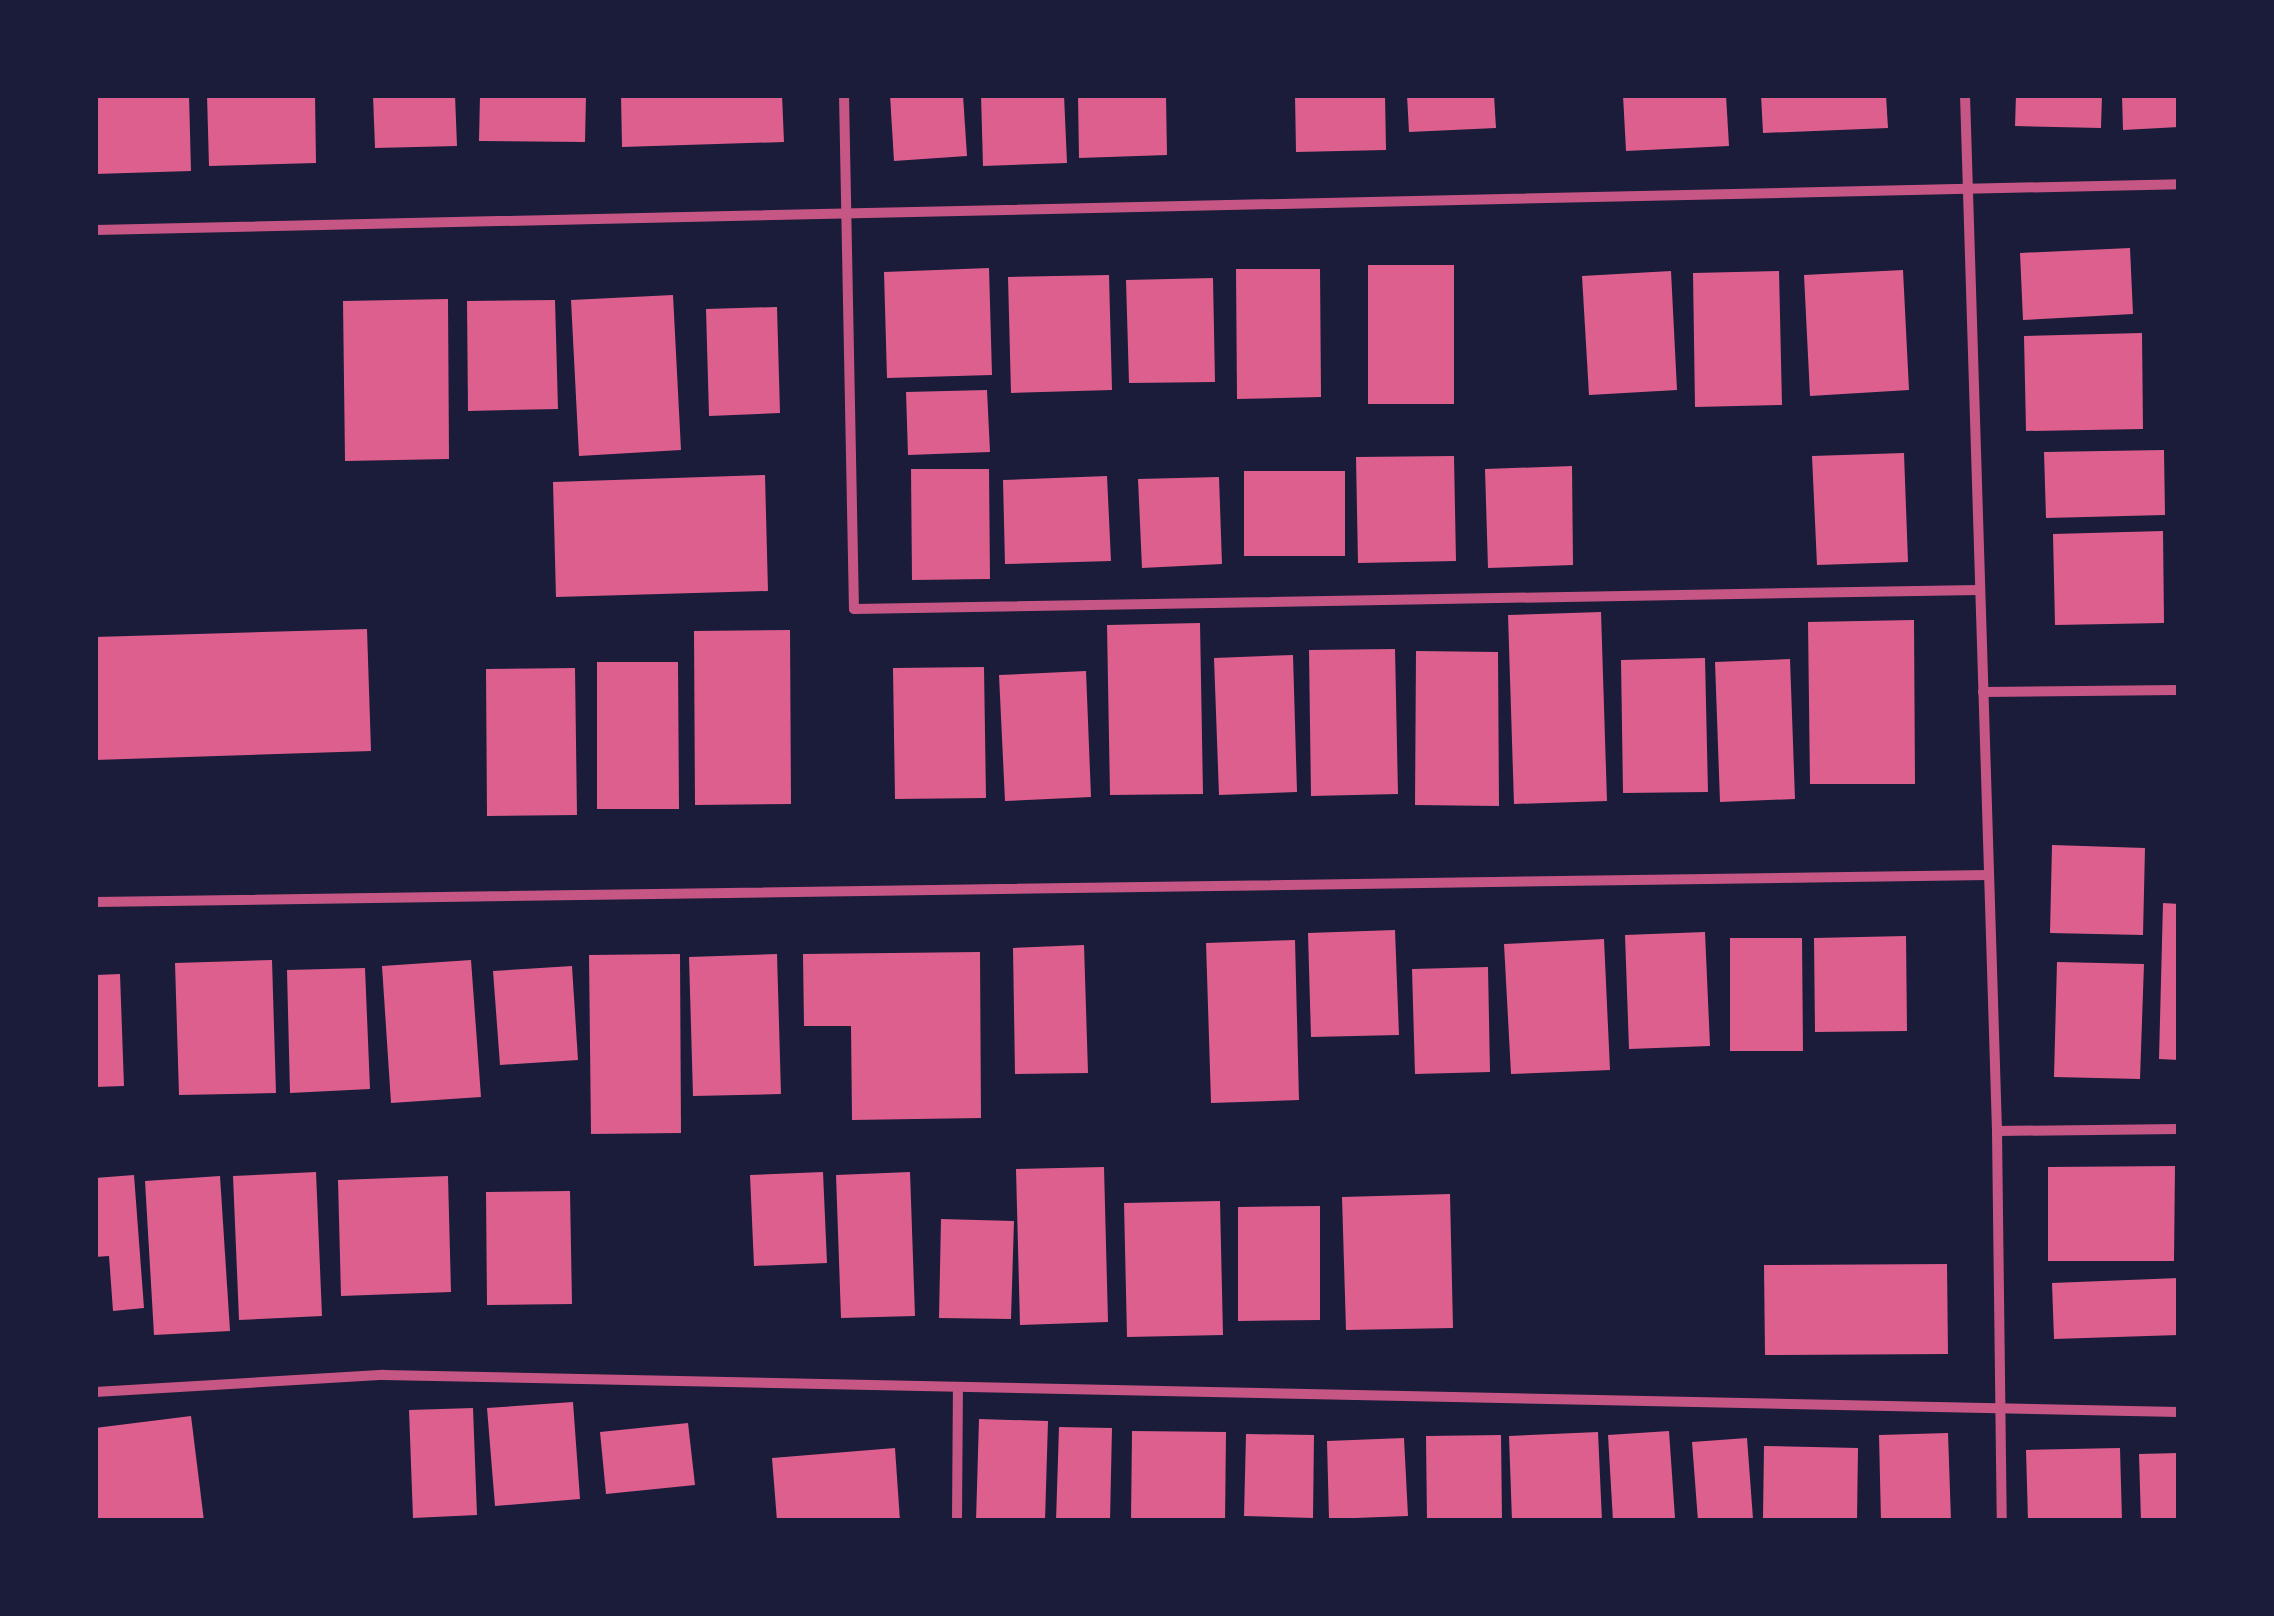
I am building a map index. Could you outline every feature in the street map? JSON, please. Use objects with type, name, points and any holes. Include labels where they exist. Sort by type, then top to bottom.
[{"type":"street","points":[[844,95],[854,609],[1979,590]]},
{"type":"street","points":[[1965,95],[1997,1131],[2002,1521]]},
{"type":"street","points":[[95,230],[1968,185],[2179,184]]},
{"type":"street","points":[[1983,692],[2179,690]]},
{"type":"street","points":[[95,902],[1989,875]]},
{"type":"street","points":[[1997,1131],[2179,1129]]},
{"type":"street","points":[[95,1392],[383,1375],[2001,1413],[2179,1412]]},
{"type":"street","points":[[957,1521],[958,1388]]},
{"type":"building","points":[[95,95],[189,95],[191,171],[95,174]]},
{"type":"building","points":[[207,95],[315,95],[316,163],[209,166]]},
{"type":"building","points":[[373,95],[455,95],[457,146],[375,148]]},
{"type":"building","points":[[480,95],[586,95],[585,142],[479,141]]},
{"type":"building","points":[[621,95],[782,95],[784,142],[622,147]]},
{"type":"building","points":[[890,95],[963,95],[967,156],[894,161]]},
{"type":"building","points":[[981,95],[1064,95],[1067,163],[983,166]]},
{"type":"building","points":[[1078,95],[1166,95],[1167,155],[1079,158]]},
{"type":"building","points":[[1295,95],[1385,95],[1386,150],[1296,152]]},
{"type":"building","points":[[1407,95],[1494,95],[1496,128],[1409,132]]},
{"type":"building","points":[[1623,95],[1726,95],[1729,146],[1626,151]]},
{"type":"building","points":[[1761,95],[1886,95],[1888,128],[1763,133]]},
{"type":"building","points":[[2016,95],[2102,95],[2101,128],[2015,126]]},
{"type":"building","points":[[2122,95],[2179,95],[2179,127],[2123,130]]},
{"type":"building","points":[[2130,248],[2133,314],[2023,320],[2020,253]]},
{"type":"building","points":[[1368,265],[1454,265],[1454,404],[1368,404]]},
{"type":"building","points":[[989,268],[992,375],[887,378],[884,272]]},
{"type":"building","points":[[1236,269],[1320,269],[1321,397],[1237,399]]},
{"type":"building","points":[[1903,270],[1909,390],[1810,396],[1804,275]]},
{"type":"building","points":[[1671,271],[1677,390],[1589,395],[1582,276]]},
{"type":"building","points":[[1779,271],[1782,405],[1695,407],[1693,273]]},
{"type":"building","points":[[1109,275],[1112,390],[1011,393],[1008,277]]},
{"type":"building","points":[[1213,278],[1215,382],[1129,383],[1126,280]]},
{"type":"building","points":[[673,295],[681,450],[579,456],[571,300]]},
{"type":"building","points":[[448,299],[449,459],[345,461],[343,301]]},
{"type":"building","points":[[555,300],[558,409],[468,411],[467,301]]},
{"type":"building","points":[[777,307],[780,413],[709,416],[706,309]]},
{"type":"building","points":[[2142,333],[2143,429],[2026,431],[2024,336]]},
{"type":"building","points":[[987,390],[990,452],[908,455],[906,392]]},
{"type":"building","points":[[2164,450],[2165,515],[2046,518],[2044,452]]},
{"type":"building","points":[[1904,453],[1908,562],[1817,565],[1812,456]]},
{"type":"building","points":[[1454,456],[1456,561],[1358,563],[1356,457]]},
{"type":"building","points":[[1572,466],[1573,565],[1488,568],[1485,469]]},
{"type":"building","points":[[911,469],[989,469],[990,579],[912,580]]},
{"type":"building","points":[[1244,471],[1345,471],[1345,556],[1244,556]]},
{"type":"building","points":[[765,475],[768,591],[556,597],[553,482]]},
{"type":"building","points":[[1107,476],[1111,561],[1005,564],[1003,480]]},
{"type":"building","points":[[1219,477],[1222,564],[1142,568],[1138,479]]},
{"type":"building","points":[[2163,531],[2164,623],[2055,625],[2053,534]]},
{"type":"building","points":[[1601,612],[1607,801],[1514,804],[1508,615]]},
{"type":"building","points":[[1914,620],[1915,784],[1810,784],[1808,622]]},
{"type":"building","points":[[1200,623],[1203,794],[1110,795],[1107,625]]},
{"type":"building","points":[[367,629],[371,751],[95,760],[95,637]]},
{"type":"building","points":[[790,630],[791,804],[695,805],[694,631]]},
{"type":"building","points":[[1395,649],[1398,794],[1311,796],[1309,650]]},
{"type":"building","points":[[1416,651],[1498,652],[1499,806],[1415,805]]},
{"type":"building","points":[[1293,655],[1297,792],[1219,795],[1214,658]]},
{"type":"building","points":[[1705,658],[1708,792],[1623,793],[1621,660]]},
{"type":"building","points":[[1790,659],[1795,799],[1720,802],[1715,662]]},
{"type":"building","points":[[597,662],[678,662],[679,809],[597,809]]},
{"type":"building","points":[[984,667],[986,798],[895,799],[893,668]]},
{"type":"building","points":[[575,668],[577,815],[487,816],[486,669]]},
{"type":"building","points":[[1086,671],[1091,797],[1005,801],[999,675]]},
{"type":"building","points":[[2052,845],[2145,848],[2143,935],[2050,933]]},
{"type":"building","points":[[2163,903],[2179,904],[2179,1060],[2159,1059]]},
{"type":"building","points":[[1395,930],[1399,1035],[1311,1037],[1308,933]]},
{"type":"building","points":[[1705,932],[1710,1046],[1629,1049],[1625,935]]},
{"type":"building","points":[[1906,936],[1907,1031],[1815,1032],[1814,938]]},
{"type":"building","points":[[1730,938],[1802,938],[1803,1051],[1730,1051]]},
{"type":"building","points":[[1604,939],[1610,1070],[1511,1074],[1504,944]]},
{"type":"building","points":[[1295,940],[1299,1100],[1211,1103],[1206,943]]},
{"type":"building","points":[[1084,945],[1088,1073],[1015,1074],[1013,948]]},
{"type":"building","points":[[980,952],[981,1118],[852,1120],[851,1026],[804,1026],[803,954]]},
{"type":"building","points":[[680,954],[681,1133],[591,1134],[589,955]]},
{"type":"building","points":[[777,954],[781,1094],[693,1096],[689,957]]},
{"type":"building","points":[[272,960],[276,1093],[179,1095],[175,963]]},
{"type":"building","points":[[471,960],[481,1097],[391,1103],[382,966]]},
{"type":"building","points":[[2057,962],[2144,964],[2140,1079],[2054,1077]]},
{"type":"building","points":[[572,966],[578,1060],[500,1065],[493,971]]},
{"type":"building","points":[[1488,967],[1490,1072],[1415,1074],[1412,969]]},
{"type":"building","points":[[365,968],[370,1089],[290,1093],[287,970]]},
{"type":"building","points":[[120,974],[124,1086],[95,1087],[95,975]]},
{"type":"building","points":[[2175,1166],[2174,1261],[2048,1261],[2048,1167]]},
{"type":"building","points":[[1104,1167],[1108,1322],[1020,1325],[1016,1169]]},
{"type":"building","points":[[316,1172],[322,1316],[239,1320],[233,1176]]},
{"type":"building","points":[[823,1172],[827,1263],[754,1266],[750,1175]]},
{"type":"building","points":[[910,1172],[915,1316],[841,1318],[836,1175]]},
{"type":"building","points":[[134,1175],[144,1308],[113,1311],[109,1256],[95,1257],[95,1178]]},
{"type":"building","points":[[220,1176],[230,1331],[154,1335],[145,1181]]},
{"type":"building","points":[[448,1176],[451,1292],[341,1296],[338,1180]]},
{"type":"building","points":[[570,1191],[572,1304],[487,1305],[486,1192]]},
{"type":"building","points":[[1450,1194],[1453,1328],[1346,1330],[1342,1197]]},
{"type":"building","points":[[1220,1201],[1223,1335],[1127,1337],[1124,1203]]},
{"type":"building","points":[[1320,1206],[1320,1320],[1238,1321],[1238,1207]]},
{"type":"building","points":[[941,1219],[1014,1221],[1011,1319],[939,1318]]},
{"type":"building","points":[[1947,1264],[1948,1354],[1765,1355],[1764,1265]]},
{"type":"building","points":[[2179,1278],[2179,1335],[2054,1339],[2052,1283]]},
{"type":"building","points":[[573,1402],[580,1499],[495,1506],[487,1408]]},
{"type":"building","points":[[473,1408],[477,1515],[413,1518],[409,1410]]},
{"type":"building","points":[[191,1416],[204,1521],[95,1521],[95,1428]]},
{"type":"building","points":[[979,1419],[1048,1421],[1045,1521],[976,1521]]},
{"type":"building","points":[[688,1423],[695,1485],[606,1494],[600,1432]]},
{"type":"building","points":[[1059,1427],[1112,1428],[1110,1521],[1056,1521]]},
{"type":"building","points":[[1132,1431],[1226,1432],[1225,1521],[1131,1521]]},
{"type":"building","points":[[1669,1431],[1675,1518],[1613,1521],[1608,1435]]},
{"type":"building","points":[[1598,1432],[1602,1521],[1512,1521],[1509,1436]]},
{"type":"building","points":[[1948,1433],[1951,1521],[1881,1521],[1879,1435]]},
{"type":"building","points":[[1246,1434],[1314,1435],[1313,1518],[1244,1516]]},
{"type":"building","points":[[1501,1435],[1502,1521],[1427,1521],[1426,1436]]},
{"type":"building","points":[[1404,1438],[1408,1516],[1329,1519],[1327,1441]]},
{"type":"building","points":[[1747,1438],[1753,1519],[1698,1521],[1692,1442]]},
{"type":"building","points":[[1764,1446],[1858,1448],[1857,1520],[1763,1518]]},
{"type":"building","points":[[895,1448],[900,1521],[777,1521],[772,1458]]},
{"type":"building","points":[[2120,1448],[2122,1521],[2028,1521],[2026,1450]]},
{"type":"building","points":[[2179,1453],[2179,1521],[2141,1521],[2139,1454]]}]
